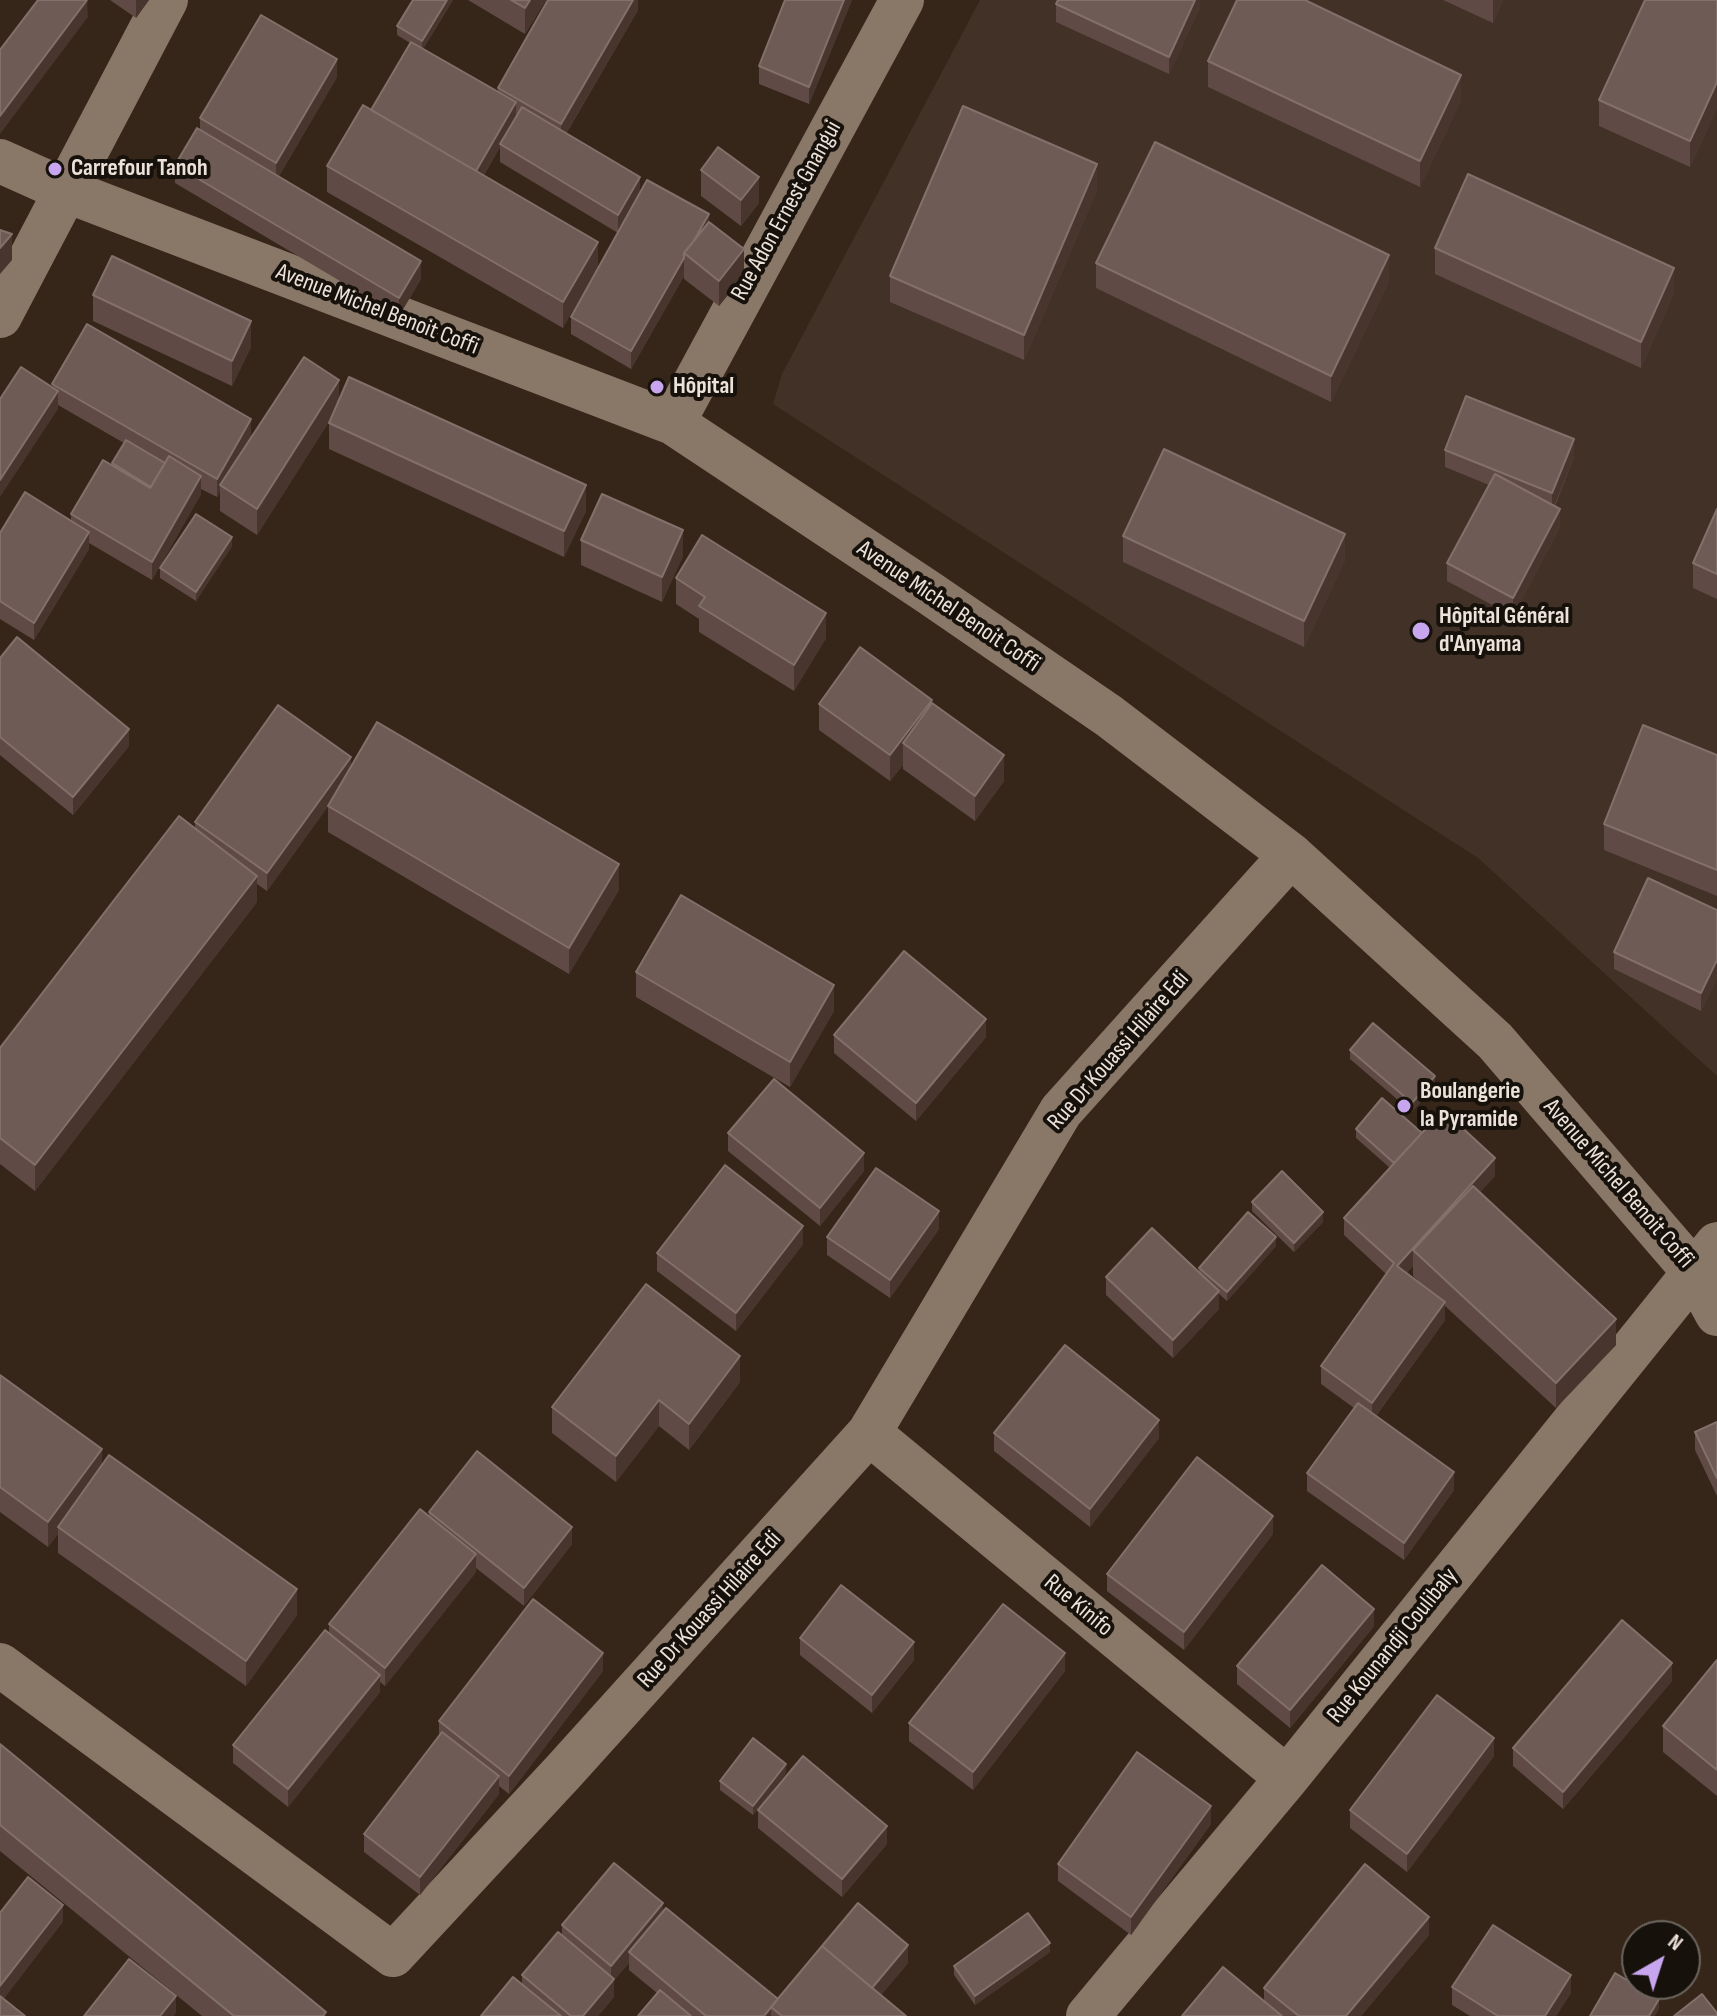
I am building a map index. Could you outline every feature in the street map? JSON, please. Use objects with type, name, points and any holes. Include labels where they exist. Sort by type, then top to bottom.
[{"type":"street","points":[[0,316],[166,0]]},
{"type":"street","name":"Rue Adon Ernest Gnangui","points":[[673,423],[902,0]]},
{"type":"street","name":"Avenue Michel Benoit Coffi","points":[[0,161],[67,191],[673,423],[1109,716],[1291,855],[1495,1041],[1706,1258],[1717,1314]]},
{"type":"street","name":"Rue Dr Kouassi Hilaire Edi","points":[[0,1665],[393,1955],[869,1433],[1061,1111],[1291,855]]},
{"type":"street","name":"Rue Kounandji Coulibaly","points":[[1088,2016],[1287,1778],[1706,1258]]},
{"type":"street","name":"Rue Kinifo","points":[[869,1433],[1287,1778]]},
{"type":"shaded area","name":"Hôpital Général d'Anyama","points":[[980,0],[1717,0],[1717,1076],[1478,858],[773,404],[782,374]]},
{"type":"building","points":[[38,0],[87,0],[0,116],[0,50]]},
{"type":"building","points":[[413,0],[447,0],[422,41],[397,26]]},
{"type":"building","points":[[511,0],[530,0],[525,8]]},
{"type":"building","points":[[548,0],[633,0],[561,124],[498,88]]},
{"type":"building","points":[[785,0],[844,0],[809,87],[759,66]]},
{"type":"building","points":[[1058,0],[1195,0],[1169,57],[1056,4]]},
{"type":"building","points":[[1237,0],[1305,0],[1461,75],[1420,161],[1208,61]]},
{"type":"building","points":[[1645,0],[1717,0],[1717,82],[1690,141],[1599,100]]},
{"type":"building","points":[[261,15],[337,59],[276,163],[200,118]]},
{"type":"building","points":[[411,42],[516,102],[476,171],[371,110]]},
{"type":"building","points":[[363,105],[598,242],[563,302],[327,166]]},
{"type":"building","points":[[963,106],[1097,164],[1024,335],[890,276]]},
{"type":"building","points":[[522,107],[640,177],[618,215],[500,144]]},
{"type":"building","points":[[197,128],[421,261],[399,298],[175,165]]},
{"type":"building","points":[[1155,142],[1389,255],[1331,376],[1096,263]]},
{"type":"building","points":[[718,147],[759,177],[741,200],[701,170]]},
{"type":"building","points":[[1468,174],[1674,268],[1641,342],[1435,248]]},
{"type":"building","points":[[647,180],[709,214],[684,253],[631,351],[571,317]]},
{"type":"building","points":[[709,222],[744,249],[719,281],[684,253]]},
{"type":"building","points":[[0,230],[12,234],[0,248]]},
{"type":"building","points":[[112,256],[251,321],[232,361],[93,295]]},
{"type":"building","points":[[87,324],[251,419],[217,479],[52,384]]},
{"type":"building","points":[[304,357],[339,380],[257,509],[220,485]]},
{"type":"building","points":[[21,367],[58,391],[0,480],[0,399]]},
{"type":"building","points":[[349,377],[586,485],[564,531],[329,423]]},
{"type":"building","points":[[1466,396],[1574,439],[1552,493],[1445,450]]},
{"type":"building","points":[[126,440],[165,463],[151,487],[112,463]]},
{"type":"building","points":[[1164,449],[1345,534],[1304,621],[1123,536]]},
{"type":"building","points":[[169,456],[201,476],[152,562],[71,514],[103,460],[150,488]]},
{"type":"building","points":[[1495,474],[1560,509],[1513,598],[1447,563]]},
{"type":"building","points":[[25,492],[89,532],[34,623],[0,601],[0,533]]},
{"type":"building","points":[[602,494],[683,530],[662,577],[581,540]]},
{"type":"building","points":[[1717,509],[1717,574],[1693,563]]},
{"type":"building","points":[[196,514],[232,537],[196,592],[160,568]]},
{"type":"building","points":[[702,535],[826,613],[794,665],[699,606],[705,597],[676,578]]},
{"type":"building","points":[[17,637],[129,729],[73,797],[0,737],[0,658]]},
{"type":"building","points":[[860,647],[932,700],[890,755],[819,704]]},
{"type":"building","points":[[932,703],[1004,755],[975,796],[903,743]]},
{"type":"building","points":[[278,705],[351,757],[267,873],[195,822]]},
{"type":"building","points":[[377,722],[619,864],[569,948],[328,806]]},
{"type":"building","points":[[1643,725],[1717,755],[1717,870],[1604,824]]},
{"type":"building","points":[[179,816],[257,876],[35,1165],[0,1138],[0,1048]]},
{"type":"building","points":[[1648,878],[1717,910],[1717,960],[1701,993],[1614,952]]},
{"type":"building","points":[[681,895],[834,985],[790,1062],[636,972]]},
{"type":"building","points":[[904,951],[986,1019],[916,1103],[834,1035]]},
{"type":"building","points":[[1373,1023],[1435,1076],[1412,1103],[1350,1050]]},
{"type":"building","points":[[774,1079],[864,1153],[820,1208],[728,1133]]},
{"type":"building","points":[[1382,1098],[1422,1133],[1394,1163],[1356,1129]]},
{"type":"building","points":[[1443,1110],[1495,1158],[1397,1266],[1445,1302],[1372,1403],[1321,1366],[1394,1263],[1344,1218]]},
{"type":"building","points":[[725,1165],[803,1226],[736,1313],[657,1253]]},
{"type":"building","points":[[876,1168],[939,1211],[890,1280],[827,1237]]},
{"type":"building","points":[[1282,1171],[1323,1212],[1294,1243],[1252,1202]]},
{"type":"building","points":[[1473,1186],[1616,1319],[1556,1383],[1413,1250]]},
{"type":"building","points":[[1248,1212],[1276,1237],[1227,1292],[1199,1268]]},
{"type":"building","points":[[1152,1228],[1219,1291],[1173,1340],[1106,1277]]},
{"type":"building","points":[[646,1284],[740,1356],[689,1424],[659,1400],[616,1456],[552,1407]]},
{"type":"building","points":[[1065,1345],[1159,1420],[1090,1509],[994,1433]]},
{"type":"building","points":[[0,1375],[102,1449],[48,1522],[0,1487]]},
{"type":"building","points":[[1358,1403],[1454,1472],[1404,1543],[1307,1473]]},
{"type":"building","points":[[1717,1422],[1717,1478],[1695,1432]]},
{"type":"building","points":[[477,1451],[572,1527],[524,1588],[429,1512]]},
{"type":"building","points":[[109,1455],[297,1589],[246,1661],[58,1527]]},
{"type":"building","points":[[1197,1457],[1273,1516],[1184,1632],[1107,1574]]},
{"type":"building","points":[[420,1509],[476,1554],[385,1668],[329,1624]]},
{"type":"building","points":[[1322,1565],[1374,1609],[1290,1710],[1237,1666]]},
{"type":"building","points":[[841,1585],[914,1642],[872,1695],[800,1638]]},
{"type":"building","points":[[533,1599],[603,1653],[509,1776],[439,1721]]},
{"type":"building","points":[[1003,1604],[1065,1653],[973,1772],[909,1723]]},
{"type":"building","points":[[1622,1620],[1672,1663],[1563,1792],[1513,1748]]},
{"type":"building","points":[[325,1630],[380,1675],[288,1789],[233,1745]]},
{"type":"building","points":[[1717,1660],[1717,1770],[1663,1726]]},
{"type":"building","points":[[1437,1695],[1494,1738],[1407,1854],[1350,1810]]},
{"type":"building","points":[[442,1732],[499,1776],[420,1877],[364,1834]]},
{"type":"building","points":[[753,1738],[786,1764],[753,1806],[720,1781]]},
{"type":"building","points":[[0,1744],[326,2012],[323,2016],[234,2016],[0,1825]]},
{"type":"building","points":[[1137,1752],[1211,1806],[1131,1917],[1058,1864]]},
{"type":"building","points":[[803,1756],[887,1826],[842,1879],[758,1810]]},
{"type":"building","points":[[614,1863],[663,1903],[611,1966],[562,1925]]},
{"type":"building","points":[[1365,1864],[1429,1917],[1346,2016],[1299,2016],[1264,1988]]},
{"type":"building","points":[[28,1877],[63,1905],[0,1986],[0,1913]]},
{"type":"building","points":[[858,1903],[908,1945],[872,1988],[822,1946]]},
{"type":"building","points":[[666,1908],[778,1999],[764,2016],[706,2016],[629,1952]]},
{"type":"building","points":[[1028,1913],[1050,1943],[975,1996],[954,1966]]},
{"type":"building","points":[[1493,1925],[1571,1975],[1545,2016],[1498,2016],[1452,1987]]},
{"type":"building","points":[[558,1932],[614,1979],[583,2016],[571,2016],[522,1975]]},
{"type":"building","points":[[822,1946],[906,2016],[782,2016],[771,2007]]},
{"type":"building","points":[[129,1959],[176,1996],[160,2016],[84,2016]]},
{"type":"building","points":[[1223,1967],[1282,2016],[1182,2016]]},
{"type":"building","points":[[1615,1973],[1621,1977],[1621,2000],[1658,2000],[1649,2016],[1590,2016]]},
{"type":"building","points":[[513,1977],[561,2016],[481,2016]]},
{"type":"building","points":[[660,1990],[691,2016],[638,2016]]},
{"type":"building","points":[[1701,1995],[1717,2016],[1674,2016],[1694,2000],[1701,2000]]},
{"type":"building","points":[[0,1996],[25,2016],[0,2016]]},
{"type":"place","name":"Carrefour Tanoh","points":[[55,169]]},
{"type":"place","name":"Hôpital","points":[[657,387]]},
{"type":"place","name":"Hôpital Général d'Anyama","points":[[1421,631]]},
{"type":"place","name":"Boulangerie la Pyramide","points":[[1404,1106]]}]
